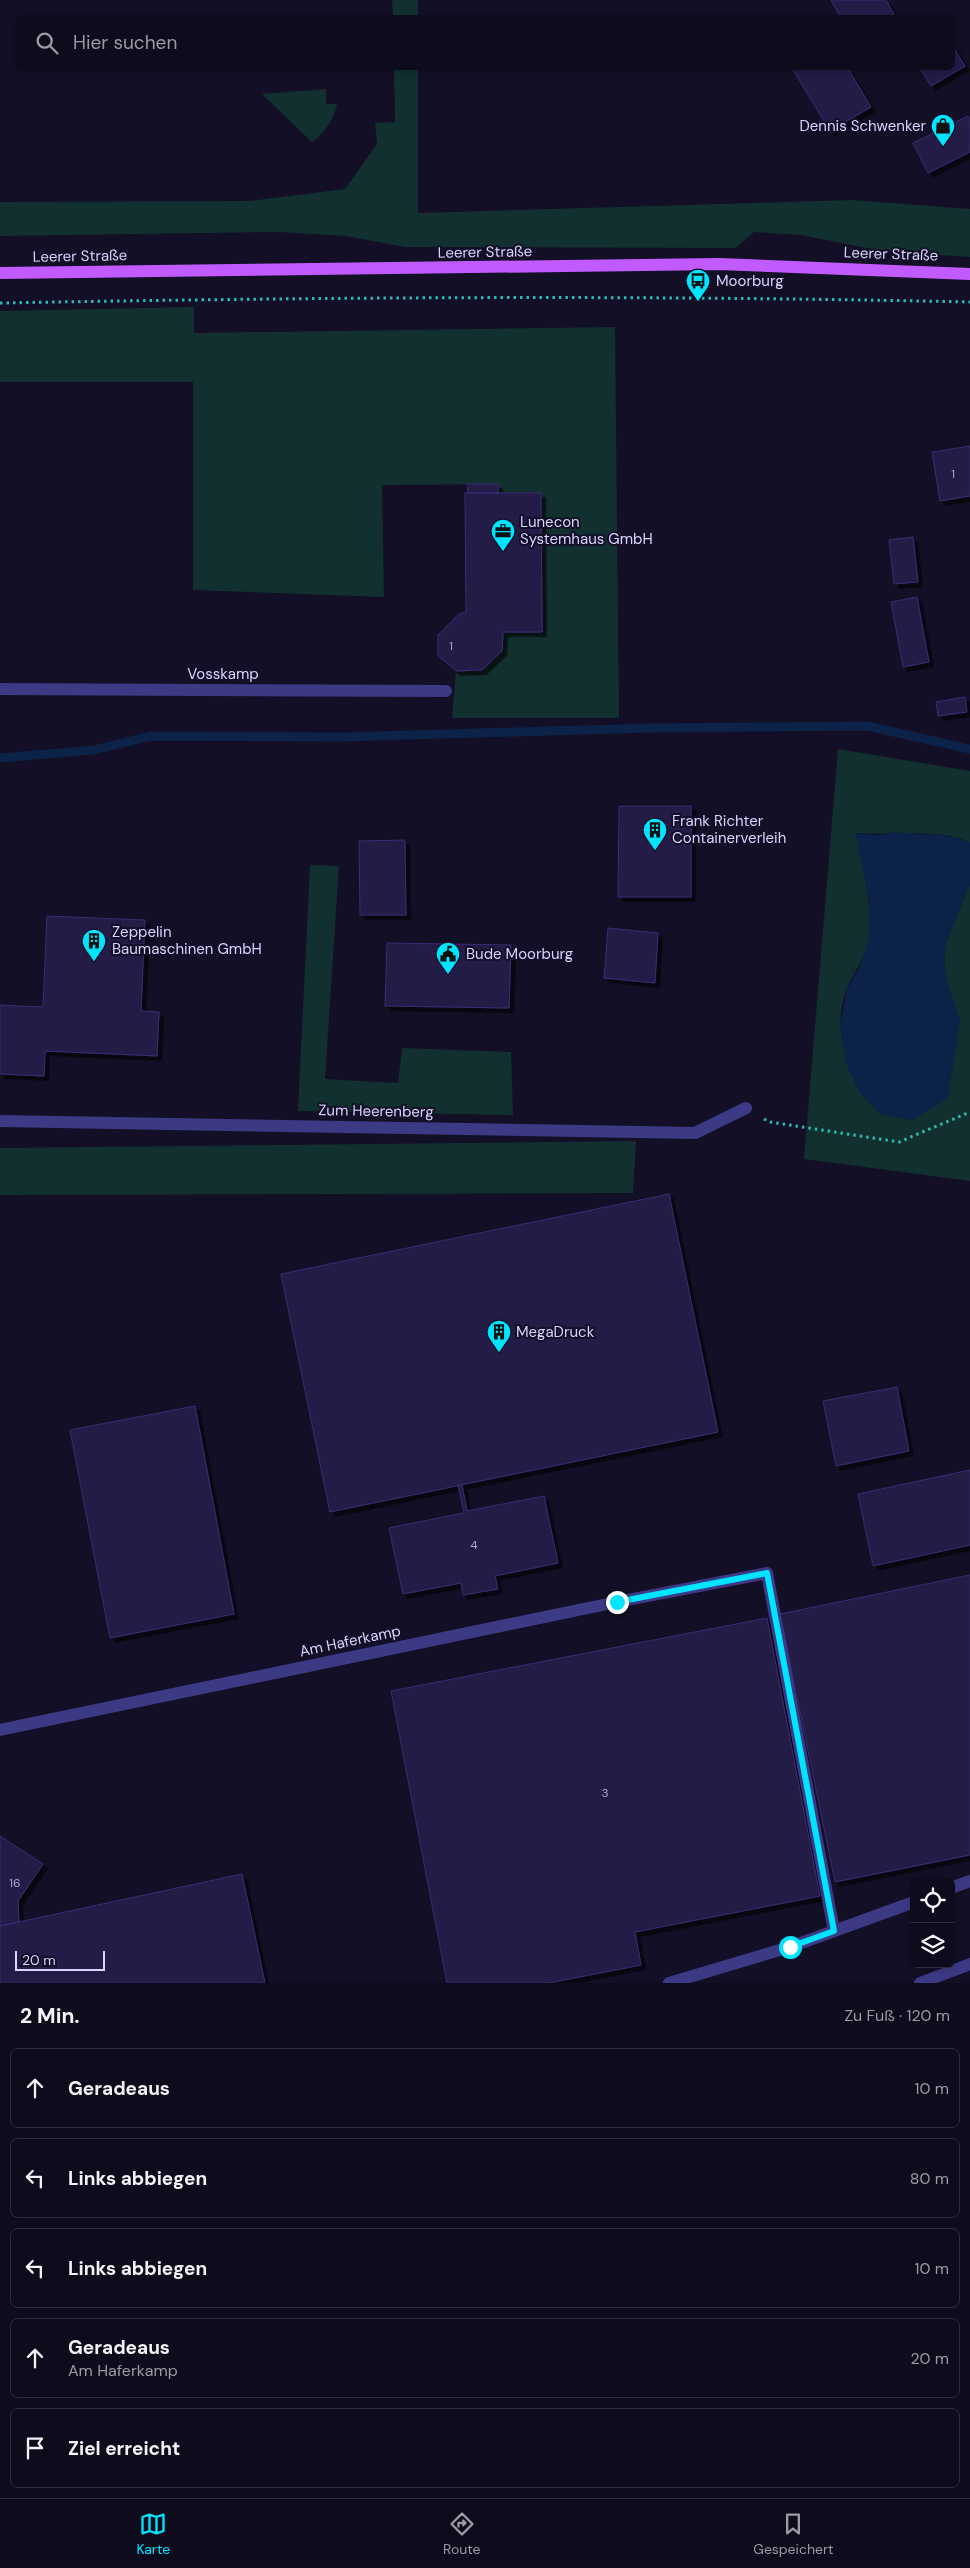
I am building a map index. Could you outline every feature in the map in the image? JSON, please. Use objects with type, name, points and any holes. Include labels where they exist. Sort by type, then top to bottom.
[{"type":"main road","name":"Leerer Straße","points":[[0,273],[720,264],[970,274]]},
{"type":"street","name":"Vosskamp","points":[[0,689],[446,691]]},
{"type":"street","name":"Zum Heerenberg","points":[[0,1121],[695,1133],[746,1108]]},
{"type":"street","name":"Am Haferkamp","points":[[0,1730],[767,1573],[834,1931]]},
{"type":"street","points":[[955,1887],[970,1881]]},
{"type":"street","points":[[670,1983],[790,1947],[910,1903]]},
{"type":"street","points":[[920,1983],[970,1964]]},
{"type":"path","points":[[0,303],[388,296],[783,298],[970,302]]},
{"type":"path","points":[[746,1108],[770,1122],[899,1142],[970,1112]]},
{"type":"green space","points":[[392,0],[418,0],[418,15],[393,15]]},
{"type":"green space","points":[[394,70],[418,70],[418,213],[852,200],[970,209],[970,257],[883,251],[800,235],[754,232],[735,248],[405,247],[346,236],[279,232],[0,236],[0,202],[249,201],[345,189],[377,144],[375,123],[395,122]]},
{"type":"green space","points":[[326,89],[326,104],[337,104],[336,109],[324,131],[312,142],[262,94]]},
{"type":"green space","points":[[194,307],[194,333],[615,327],[619,718],[452,718],[456,671],[482,670],[502,651],[503,632],[542,632],[541,493],[498,493],[497,484],[382,485],[384,597],[193,590],[193,382],[0,382],[0,311]]},
{"type":"green space","points":[[838,749],[970,771],[970,844],[962,839],[933,834],[856,833],[868,897],[869,936],[866,950],[847,988],[843,1001],[841,1028],[845,1054],[860,1092],[947,1099],[960,1020],[947,985],[944,963],[946,942],[970,884],[970,1181],[804,1159]]},
{"type":"green space","points":[[310,865],[339,866],[325,1079],[398,1083],[402,1048],[511,1052],[513,1115],[298,1111]]},
{"type":"green space","points":[[636,1141],[633,1193],[0,1195],[0,1148]]},
{"type":"water","points":[[896,832],[946,836],[964,840],[970,844],[970,884],[946,942],[944,963],[947,985],[960,1020],[947,1099],[912,1120],[882,1115],[859,1092],[846,1063],[840,1026],[847,989],[860,966],[869,938],[869,899],[856,833],[877,835]]},
{"type":"building","points":[[831,0],[886,0],[894,15],[839,15]]},
{"type":"building","points":[[955,50],[965,66],[931,86],[921,70],[955,70]]},
{"type":"building","points":[[793,70],[849,70],[871,107],[830,131]]},
{"type":"building","name":"Dennis Schwenker","points":[[968,116],[970,121],[970,152],[928,173],[913,143]]},
{"type":"building","points":[[970,446],[970,496],[940,501],[932,452]]},
{"type":"building","points":[[467,484],[498,484],[498,493],[468,493]]},
{"type":"building","name":"Lunecon Systemhaus GmbH","points":[[465,493],[541,493],[542,632],[503,632],[502,651],[482,670],[456,671],[438,656],[438,635],[459,614],[466,612]]},
{"type":"building","points":[[913,537],[918,582],[894,584],[889,540]]},
{"type":"building","points":[[917,597],[929,662],[903,667],[891,602]]},
{"type":"building","points":[[965,697],[967,712],[938,716],[936,702]]},
{"type":"building","name":"Frank Richter Containerverleih","points":[[619,806],[691,806],[691,897],[618,897]]},
{"type":"building","points":[[405,840],[406,915],[360,915],[359,841]]},
{"type":"building","name":"Zeppelin Baumaschinen GmbH","points":[[47,916],[145,920],[141,1011],[159,1012],[157,1056],[45,1051],[44,1076],[0,1074],[0,1005],[43,1007]]},
{"type":"building","points":[[608,928],[658,933],[655,983],[604,978]]},
{"type":"building","name":"Bude Moorburg","points":[[387,943],[511,945],[509,1008],[385,1006]]},
{"type":"building","name":"MegaDruck","points":[[669,1194],[718,1432],[330,1512],[281,1274]]},
{"type":"building","points":[[897,1387],[909,1451],[836,1466],[823,1401]]},
{"type":"building","points":[[195,1406],[234,1614],[110,1638],[70,1430]]},
{"type":"building","points":[[970,1470],[970,1545],[873,1566],[858,1494]]},
{"type":"building","points":[[458,1485],[462,1485],[467,1511],[544,1496],[558,1563],[495,1576],[498,1589],[463,1595],[461,1583],[403,1594],[389,1528],[464,1513]]},
{"type":"building","points":[[970,1575],[970,1855],[835,1882],[780,1614]]},
{"type":"building","points":[[767,1618],[820,1896],[635,1932],[641,1965],[549,1983],[447,1983],[391,1691]]},
{"type":"building","points":[[0,1836],[43,1864],[18,1901],[19,1922],[0,1926]]},
{"type":"building","points":[[242,1874],[265,1983],[0,1983],[0,1926]]},
{"type":"waterway","points":[[0,758],[94,750],[151,736],[342,737],[650,728],[867,726],[970,749]]},
{"type":"place","name":"Dennis Schwenker","points":[[943,147]]},
{"type":"place","name":"Moorburg","points":[[698,302]]},
{"type":"place","name":"Lunecon Systemhaus GmbH","points":[[503,552]]},
{"type":"place","name":"Frank Richter Containerverleih","points":[[655,851]]},
{"type":"place","name":"Zeppelin Baumaschinen GmbH","points":[[94,962]]},
{"type":"place","name":"Bude Moorburg","points":[[448,975]]},
{"type":"place","name":"MegaDruck","points":[[499,1353]]},
{"type":"route","points":[[617,1602],[767,1573],[834,1931],[790,1947]]}]
